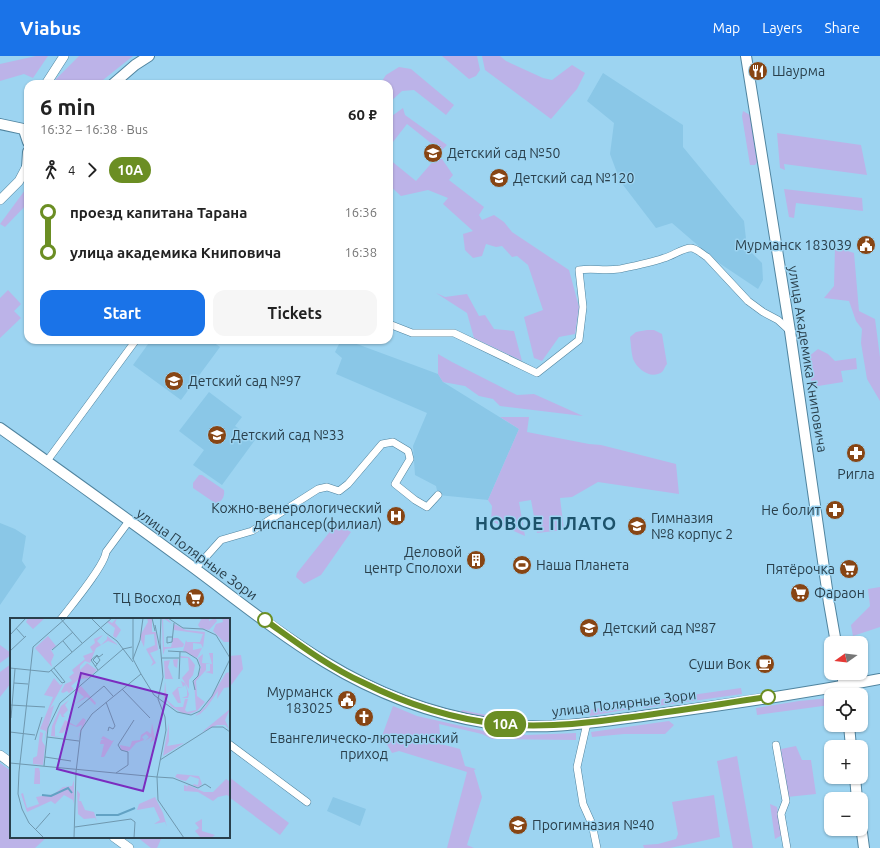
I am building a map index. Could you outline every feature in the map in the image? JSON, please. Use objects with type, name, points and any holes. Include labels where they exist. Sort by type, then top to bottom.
[{"type":"main road","points":[[118,80],[135,65],[149,56]]},
{"type":"main road","name":"улица Академика Книповича","points":[[746,56],[790,332],[835,636]]},
{"type":"main road","points":[[0,124],[24,130]]},
{"type":"main road","name":"улица Полярные Зори","points":[[0,428],[324,662],[362,683],[418,705],[488,723],[548,726],[587,723],[824,693]]},
{"type":"main road","name":"улица Полярные Зори","points":[[851,688],[880,679]]},
{"type":"main road","points":[[862,836],[864,848]]},
{"type":"street","points":[[49,80],[64,56]]},
{"type":"street","points":[[0,200],[18,181],[24,172]]},
{"type":"street","points":[[393,326],[412,333],[454,333],[537,373],[579,340],[584,307],[579,270],[619,269],[664,259],[691,248],[707,257],[748,301],[763,312],[778,320],[790,332]]},
{"type":"street","points":[[47,461],[133,344]]},
{"type":"street","points":[[195,569],[221,540],[252,531],[318,489],[327,486],[339,491],[348,484],[382,444],[393,442],[408,451],[410,459],[395,484],[426,507],[438,495]]},
{"type":"street","points":[[62,618],[97,571],[106,558],[106,552],[129,521]]},
{"type":"street","points":[[587,723],[577,767],[583,804],[592,824],[597,848]]},
{"type":"street","points":[[230,745],[307,802]]},
{"type":"street","points":[[776,745],[786,801],[781,814],[787,848]]},
{"type":"street","points":[[0,755],[10,762]]},
{"type":"street","points":[[115,838],[129,848]]},
{"type":"shaded area","points":[[36,56],[48,56],[33,78],[24,74],[0,81],[0,64]]},
{"type":"shaded area","points":[[79,56],[133,56],[103,80],[56,79]]},
{"type":"shaded area","points":[[442,56],[477,56],[480,70],[476,76],[469,79]]},
{"type":"shaded area","points":[[482,56],[500,56],[506,61],[543,78],[552,80],[572,65],[585,73],[577,89],[551,119],[485,70]]},
{"type":"shaded area","points":[[399,67],[411,69],[454,105],[446,115],[414,90],[402,91],[393,99],[393,80],[383,80],[386,75]]},
{"type":"shaded area","points":[[603,73],[683,125],[683,147],[744,221],[747,248],[762,263],[763,280],[758,289],[716,261],[672,223],[656,228],[620,181],[610,154],[614,123],[587,101]]},
{"type":"shaded area","points":[[403,108],[405,115],[447,145],[441,151],[407,124],[393,142],[393,115]]},
{"type":"shaded area","points":[[743,111],[750,115],[757,162],[755,165],[750,165],[742,116]]},
{"type":"shaded area","points":[[777,133],[861,145],[867,175],[784,164],[785,170],[780,168]]},
{"type":"shaded area","points":[[435,159],[442,159],[453,175],[449,180],[484,207],[479,215],[482,220],[494,215],[504,222],[512,232],[569,270],[579,307],[575,334],[559,337],[542,361],[534,358],[524,317],[543,310],[528,265],[517,256],[512,257],[502,246],[496,247],[486,244],[482,256],[473,258],[465,250],[463,234],[473,231],[443,204],[448,198],[428,190],[401,196],[393,189],[393,162],[416,181]]},
{"type":"shaded area","points":[[784,189],[862,198],[863,211],[796,203],[794,218],[789,217]]},
{"type":"shaded area","points":[[24,191],[24,207],[5,227],[0,224]]},
{"type":"shaded area","points":[[835,247],[854,253],[859,311],[875,319],[880,357],[880,401],[867,379],[861,343],[862,329],[856,321],[849,301],[824,298],[834,286]]},
{"type":"shaded area","points":[[8,290],[21,304],[14,311],[21,318],[0,338],[0,298]]},
{"type":"shaded area","points":[[436,293],[445,297],[467,294],[479,316],[485,315],[494,329],[514,331],[522,361],[474,338],[467,313]]},
{"type":"shaded area","points":[[654,330],[662,334],[667,364],[662,372],[653,375],[641,370],[635,363],[632,356],[630,337],[636,332]]},
{"type":"shaded area","name":"Детский сад №97","points":[[148,344],[216,344],[220,347],[181,400],[133,365]]},
{"type":"shaded area","points":[[339,344],[357,344],[438,374],[443,382],[519,429],[488,500],[438,495],[436,486],[415,475],[413,446],[427,413],[336,374],[342,358],[335,352]]},
{"type":"shaded area","points":[[818,349],[828,354],[835,361],[856,358],[857,369],[841,371],[843,382],[812,387],[808,357]]},
{"type":"shaded area","points":[[438,354],[517,395],[534,394],[583,416],[500,406],[493,399],[479,396],[465,386],[443,382],[438,374]]},
{"type":"shaded area","name":"Детский сад №33","points":[[209,392],[242,417],[235,426],[255,440],[222,485],[193,465],[204,450],[179,431]]},
{"type":"shaded area","points":[[500,417],[529,417],[527,432],[601,445],[676,464],[679,494],[598,482],[572,497],[560,498],[564,530],[537,533],[531,500],[519,502],[525,536],[491,521],[492,506],[488,500],[519,429]]},
{"type":"shaded area","points":[[199,475],[202,475],[224,490],[224,495],[221,500],[215,503],[193,488],[193,483]]},
{"type":"shaded area","points":[[0,523],[15,529],[26,536],[22,561],[26,567],[0,605]]},
{"type":"shaded area","points":[[336,524],[351,532],[321,575],[304,584],[296,577],[297,573]]},
{"type":"shaded area","points":[[880,587],[880,627],[853,636],[851,625],[870,606],[868,589]]},
{"type":"shaded area","points":[[0,645],[10,652],[10,656],[0,663]]},
{"type":"shaded area","points":[[241,655],[243,669],[230,687],[230,656]]},
{"type":"shaded area","points":[[10,665],[10,684],[0,697],[0,672]]},
{"type":"shaded area","points":[[741,688],[742,694],[643,708],[642,702]]},
{"type":"shaded area","points":[[824,699],[824,706],[757,715],[756,708]]},
{"type":"shaded area","points":[[634,702],[635,708],[590,716],[589,710]]},
{"type":"shaded area","points":[[393,706],[417,716],[497,734],[527,735],[576,733],[576,740],[492,739],[482,734],[439,724],[441,744],[460,749],[465,766],[476,769],[474,770],[482,797],[467,845],[474,848],[447,848],[467,772],[399,751],[392,753],[382,736]]},
{"type":"shaded area","points":[[462,710],[520,720],[543,722],[554,721],[554,724],[542,725],[459,715]]},
{"type":"shaded area","points":[[669,721],[674,725],[665,734],[624,734],[592,737],[591,732]]},
{"type":"shaded area","points":[[796,746],[802,760],[811,760],[816,794],[787,797],[781,749]]},
{"type":"shaded area","points":[[737,756],[753,848],[733,848],[717,761]]},
{"type":"shaded area","points":[[0,763],[10,770],[10,838],[46,838],[35,848],[0,848]]},
{"type":"shaded area","points":[[230,778],[289,823],[280,835],[230,798]]},
{"type":"shaded area","points":[[714,795],[720,837],[670,848],[644,848],[643,845],[658,844],[676,839],[678,834],[672,802]]},
{"type":"shaded area","points":[[333,797],[366,809],[360,826],[327,811]]},
{"type":"shaded area","points":[[770,804],[777,807],[782,835],[775,839]]},
{"type":"shaded area","points":[[138,838],[162,838],[157,848],[151,848]]},
{"type":"bus line","name":"10А","points":[[265,620],[324,662],[362,683],[418,705],[462,718],[488,723],[548,726],[587,723],[768,697]]},
{"type":"place","name":"Шаурма","points":[[758,71]]},
{"type":"place","name":"Детский сад №50","points":[[433,153]]},
{"type":"place","name":"Детский сад №120","points":[[499,178]]},
{"type":"place","name":"Мурманск 183039","points":[[866,245]]},
{"type":"place","name":"Детский сад №97","points":[[174,381]]},
{"type":"place","name":"Детский сад №33","points":[[217,435]]},
{"type":"place","name":"Ригла","points":[[856,453]]},
{"type":"place","name":"Не болит","points":[[835,510]]},
{"type":"place","name":"Кожно-венерологический диспансер(филиал)","points":[[396,516]]},
{"type":"place","name":"Гимназия №8 корпус 2","points":[[637,526]]},
{"type":"place","name":"Деловой центр Сполохи","points":[[476,560]]},
{"type":"place","name":"Наша Планета","points":[[522,565]]},
{"type":"place","name":"Пятёрочка","points":[[849,569]]},
{"type":"place","name":"Фараон","points":[[800,593]]},
{"type":"place","name":"ТЦ Восход","points":[[195,598]]},
{"type":"place","name":"Детский сад №87","points":[[589,628]]},
{"type":"place","name":"Суши Вок","points":[[765,664]]},
{"type":"place","name":"Мурманск 183025","points":[[347,700]]},
{"type":"place","name":"Евангелическо-лютеранский приход","points":[[364,717]]},
{"type":"place","name":"Прогимназия №40","points":[[518,825]]},
{"type":"district","name":"НОВОЕ ПЛАТО","points":[[546,523]]}]
